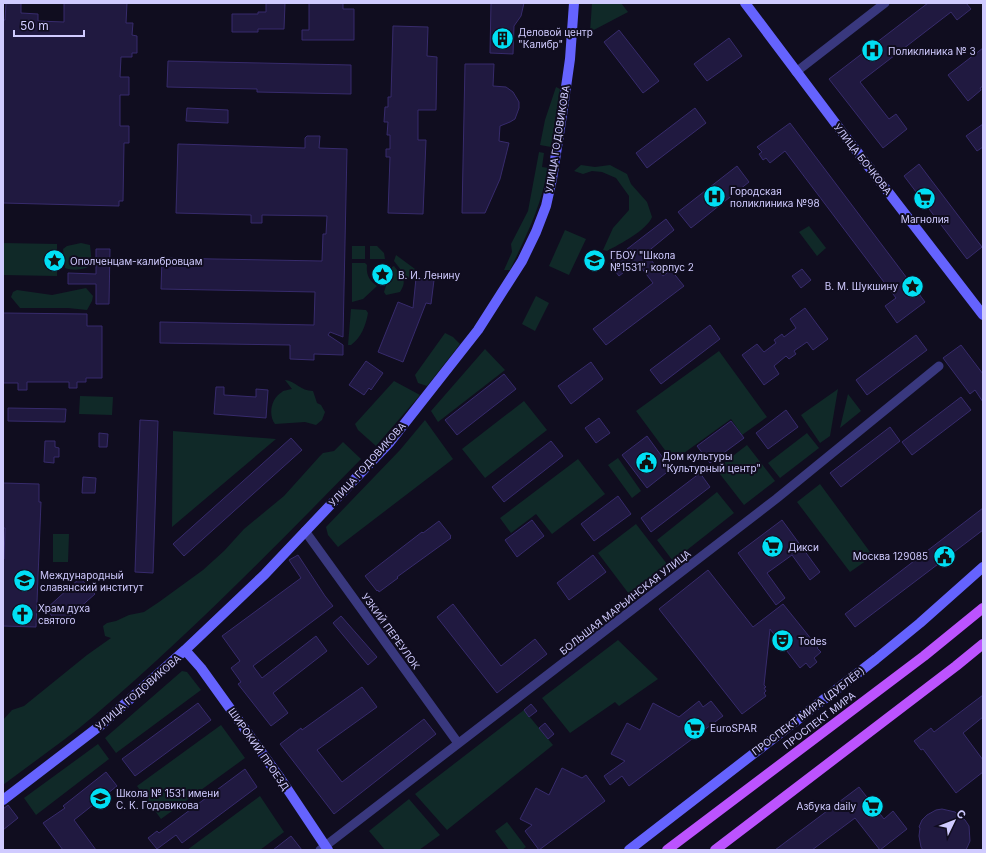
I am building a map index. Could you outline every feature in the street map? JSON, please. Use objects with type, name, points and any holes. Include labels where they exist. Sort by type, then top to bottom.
[{"type":"main road","name":"ПРОСПЕКТ МИРА","points":[[667,850],[924,656],[983,608]]},
{"type":"main road","points":[[715,850],[983,644]]},
{"type":"street","name":"УЛИЦА ГОДОВИКОВА","points":[[3,800],[101,725],[185,650],[265,574],[393,437],[478,330],[522,261],[536,232],[546,206],[552,179],[568,69],[574,3]]},
{"type":"street","name":"УЛИЦА БОЧКОВА","points":[[745,3],[796,72],[983,315]]},
{"type":"street","points":[[796,72],[885,3]]},
{"type":"street","name":"БОЛЬШАЯ МАРЬИНСКАЯ УЛИЦА","points":[[324,849],[458,743],[776,499],[939,366]]},
{"type":"street","name":"УЗКИЙ ПЕРЕУЛОК","points":[[305,531],[458,743]]},
{"type":"street","name":"ПРОСПЕКТ МИРА (ДУБЛЁР)","points":[[629,850],[876,659],[920,623],[983,567]]},
{"type":"street","name":"ШИРОКИЙ ПРОЕЗД","points":[[185,650],[201,668],[280,778],[324,849]]},
{"type":"green space","points":[[592,3],[621,3],[628,12],[590,32]]},
{"type":"green space","points":[[556,87],[560,89],[551,147],[540,145],[545,120]]},
{"type":"green space","points":[[539,152],[544,153],[542,167],[548,168],[542,195],[533,220],[510,270],[504,270],[512,252],[511,244],[528,211]]},
{"type":"green space","points":[[581,165],[595,167],[610,165],[627,174],[631,184],[647,202],[652,217],[645,227],[639,232],[607,251],[603,250],[613,228],[629,210],[629,196],[616,178],[602,172],[592,171],[583,174],[574,171]]},
{"type":"green space","points":[[809,226],[826,248],[817,256],[799,232]]},
{"type":"green space","points":[[565,230],[586,239],[569,275],[549,266]]},
{"type":"green space","points":[[3,243],[57,244],[57,276],[3,275]]},
{"type":"green space","points":[[81,243],[90,245],[92,264],[87,268],[65,268],[63,249],[67,246]]},
{"type":"green space","points":[[352,246],[365,246],[365,259],[352,259]]},
{"type":"green space","points":[[370,246],[377,246],[384,253],[385,259],[370,259]]},
{"type":"green space","points":[[396,255],[415,269],[408,279],[394,261]]},
{"type":"green space","points":[[352,263],[365,263],[367,265],[369,277],[377,286],[363,299],[352,302]]},
{"type":"green space","points":[[394,266],[402,276],[404,284],[400,292],[386,295],[384,292],[392,267]]},
{"type":"green space","points":[[86,288],[93,296],[87,310],[68,308],[20,308],[11,297],[13,292],[17,290],[52,295]]},
{"type":"green space","points":[[536,296],[549,303],[535,331],[522,324]]},
{"type":"green space","points":[[351,309],[366,310],[368,313],[360,335],[355,342],[348,345]]},
{"type":"green space","points":[[445,333],[453,337],[460,344],[427,386],[418,383],[415,375]]},
{"type":"green space","points":[[485,349],[505,370],[438,422],[431,411]]},
{"type":"green space","points":[[719,351],[767,417],[742,435],[731,419],[673,461],[636,411]]},
{"type":"green space","points":[[285,380],[309,391],[313,391],[317,403],[321,405],[325,412],[322,420],[316,425],[305,422],[275,424],[271,412],[273,402],[275,398],[283,391],[292,389]]},
{"type":"green space","points":[[394,381],[420,395],[376,446],[358,430],[355,424]]},
{"type":"green space","points":[[838,389],[830,436],[820,443],[801,415]]},
{"type":"green space","points":[[848,394],[861,411],[840,428]]},
{"type":"green space","points":[[80,396],[113,397],[112,415],[79,414]]},
{"type":"green space","points":[[524,401],[547,430],[485,478],[462,449]]},
{"type":"green space","points":[[425,420],[453,459],[338,547],[328,535],[326,527],[400,450]]},
{"type":"green space","points":[[173,431],[276,439],[172,527]]},
{"type":"green space","points":[[807,433],[819,448],[780,478],[768,463]]},
{"type":"green space","points":[[343,442],[361,459],[296,525],[198,622],[130,685],[73,733],[3,785],[3,720],[12,710],[24,706],[87,655],[111,638],[105,636],[103,626],[107,623],[129,615],[144,612],[203,570],[224,551],[244,529],[284,496],[323,453],[334,451]]},
{"type":"green space","points":[[747,445],[775,481],[744,505],[716,469]]},
{"type":"green space","points":[[618,458],[641,491],[632,498],[608,465]]},
{"type":"green space","points":[[578,459],[605,494],[552,534],[536,514],[511,533],[500,518]]},
{"type":"green space","points":[[820,484],[873,556],[850,572],[797,502]]},
{"type":"green space","points":[[717,492],[734,513],[673,561],[657,540]]},
{"type":"green space","points":[[636,524],[667,564],[629,594],[598,553]]},
{"type":"green space","points":[[53,534],[69,534],[68,562],[53,562]]},
{"type":"green space","points":[[618,640],[658,679],[619,706],[615,702],[570,733],[542,698]]},
{"type":"green space","points":[[182,671],[187,672],[201,690],[116,753],[105,738]]},
{"type":"green space","points":[[524,710],[553,745],[447,830],[415,794]]},
{"type":"green space","points":[[221,725],[245,758],[161,819],[137,786]]},
{"type":"green space","points":[[98,744],[109,759],[36,815],[24,798]]},
{"type":"green space","points":[[260,796],[284,832],[260,850],[187,850]]},
{"type":"green space","points":[[409,799],[440,835],[419,850],[385,850],[369,831]]},
{"type":"green space","points":[[507,822],[526,847],[522,850],[509,850],[495,831]]},
{"type":"building","points":[[6,3],[21,3],[21,13],[38,14],[38,21],[64,22],[64,3],[127,3],[126,23],[133,23],[132,35],[137,36],[137,53],[132,53],[132,57],[121,57],[120,77],[129,77],[129,95],[120,95],[120,126],[129,126],[129,143],[124,143],[123,201],[119,201],[119,206],[3,203],[3,20],[5,20]]},
{"type":"building","points":[[266,3],[285,3],[284,29],[258,29],[258,32],[232,32],[232,14],[258,14],[258,12],[266,12]]},
{"type":"building","points":[[309,3],[343,3],[343,9],[354,9],[354,40],[302,40],[302,30],[309,30]]},
{"type":"building","name":"Деловой центр \"Калибр\"","points":[[491,3],[524,3],[521,16],[514,26],[513,54],[490,53]]},
{"type":"building","points":[[928,3],[966,3],[971,9],[957,20],[951,12],[860,82],[889,119],[896,114],[907,129],[883,148],[829,79]]},
{"type":"building","points":[[393,26],[428,27],[427,56],[437,57],[436,110],[418,110],[418,140],[426,140],[423,214],[388,213],[390,157],[386,157],[386,149],[390,149],[390,135],[387,135],[388,122],[384,122],[385,107],[388,107],[388,97],[391,97]]},
{"type":"building","points":[[619,30],[659,81],[643,93],[604,42]]},
{"type":"building","points":[[729,38],[742,56],[707,81],[694,64]]},
{"type":"building","points":[[983,48],[983,86],[980,88],[981,90],[968,101],[948,75]]},
{"type":"building","points":[[168,61],[351,65],[351,94],[257,92],[257,89],[167,87]]},
{"type":"building","points":[[465,64],[494,64],[493,86],[506,87],[513,92],[519,102],[519,108],[515,119],[500,126],[499,141],[509,143],[500,179],[485,213],[462,213]]},
{"type":"building","points":[[187,108],[228,110],[228,123],[186,121]]},
{"type":"building","points":[[695,108],[706,123],[647,168],[636,153]]},
{"type":"building","points":[[790,123],[925,302],[897,323],[885,306],[896,298],[785,151],[770,163],[766,158],[763,160],[759,154],[762,152],[757,147]]},
{"type":"building","points":[[983,124],[983,147],[977,151],[966,136]]},
{"type":"building","points":[[307,136],[320,136],[319,148],[347,149],[343,337],[330,332],[328,335],[343,345],[343,355],[314,354],[314,360],[290,359],[290,345],[160,343],[160,322],[314,325],[315,292],[161,289],[162,258],[322,261],[323,234],[326,234],[327,216],[262,215],[262,223],[251,223],[251,215],[176,213],[178,144],[305,148],[305,138]]},
{"type":"building","points":[[919,164],[982,247],[967,259],[904,176]]},
{"type":"building","name":"Городская поликлиника №98","points":[[737,166],[749,182],[691,228],[678,212]]},
{"type":"building","points":[[666,219],[674,230],[646,253],[663,276],[671,270],[684,286],[606,345],[593,329],[653,283],[637,262],[619,276],[609,263]]},
{"type":"building","points":[[96,249],[110,249],[109,304],[96,304],[96,284],[68,284],[68,273],[96,274]]},
{"type":"building","points":[[802,269],[811,280],[801,288],[792,276]]},
{"type":"building","points":[[416,278],[434,280],[431,304],[426,303],[403,362],[378,352],[398,302],[413,308]]},
{"type":"building","points":[[805,308],[828,339],[813,350],[807,342],[794,351],[796,354],[789,359],[786,356],[774,366],[779,374],[764,385],[742,355],[757,344],[764,352],[776,343],[774,340],[782,334],[784,337],[796,328],[790,319]]},
{"type":"building","points":[[3,313],[87,314],[87,326],[102,326],[102,378],[86,378],[86,382],[77,382],[77,388],[69,388],[69,382],[27,382],[27,390],[18,390],[18,383],[3,383]]},
{"type":"building","points":[[710,325],[720,339],[661,384],[650,370]]},
{"type":"building","points":[[916,335],[927,350],[867,395],[856,380]]},
{"type":"building","points":[[961,345],[983,374],[983,402],[975,390],[970,394],[943,358]]},
{"type":"building","points":[[366,361],[383,373],[371,390],[369,388],[364,395],[349,385]]},
{"type":"building","points":[[591,362],[603,379],[571,404],[558,386]]},
{"type":"building","points":[[504,374],[516,389],[457,435],[445,420]]},
{"type":"building","points":[[216,387],[224,387],[224,395],[256,397],[256,389],[268,390],[266,418],[214,414]]},
{"type":"building","points":[[961,397],[971,410],[912,455],[902,442]]},
{"type":"building","points":[[8,408],[66,409],[65,422],[8,421]]},
{"type":"building","points":[[786,410],[798,427],[768,449],[756,433]]},
{"type":"building","points":[[599,418],[610,433],[596,443],[585,428]]},
{"type":"building","points":[[140,420],[158,421],[153,573],[135,572]]},
{"type":"building","points":[[731,421],[744,438],[710,463],[697,446]]},
{"type":"building","points":[[890,427],[900,441],[841,487],[830,473]]},
{"type":"building","points":[[99,433],[108,434],[107,447],[99,447]]},
{"type":"building","name":"Дом культуры \"Культурный центр\"","points":[[647,436],[671,469],[647,488],[622,455]]},
{"type":"building","points":[[291,438],[302,450],[184,556],[173,544]]},
{"type":"building","points":[[45,441],[55,441],[55,447],[59,448],[59,457],[54,457],[54,463],[44,462]]},
{"type":"building","points":[[551,441],[563,456],[504,502],[492,487]]},
{"type":"building","points":[[700,473],[710,487],[651,532],[641,518]]},
{"type":"building","points":[[83,477],[96,478],[95,493],[82,493]]},
{"type":"building","points":[[3,483],[39,484],[39,502],[41,502],[36,627],[3,626],[3,559],[5,528],[3,528]]},
{"type":"building","points":[[618,496],[631,514],[594,541],[581,524]]},
{"type":"building","points":[[983,508],[983,530],[855,627],[845,614]]},
{"type":"building","points":[[532,520],[544,536],[517,557],[505,540]]},
{"type":"building","points":[[782,520],[820,572],[810,580],[792,555],[767,573],[785,598],[776,605],[738,553]]},
{"type":"building","points":[[439,521],[451,538],[397,577],[398,578],[379,592],[378,590],[377,591],[365,576],[422,532],[423,533]]},
{"type":"building","points":[[298,555],[333,606],[253,666],[262,678],[316,636],[327,651],[273,693],[288,713],[271,726],[238,684],[241,682],[231,668],[240,661],[222,636],[301,578],[289,560]]},
{"type":"building","points":[[593,555],[606,572],[569,600],[557,583]]},
{"type":"building","points":[[708,570],[753,627],[783,604],[812,640],[816,637],[821,644],[817,648],[821,652],[814,658],[817,662],[810,668],[806,663],[800,668],[770,629],[764,685],[766,687],[764,688],[766,691],[764,693],[766,696],[742,714],[659,609]]},
{"type":"building","points":[[80,578],[95,594],[60,625],[46,609]]},
{"type":"building","points":[[453,604],[501,666],[535,639],[547,654],[497,693],[437,617]]},
{"type":"building","points":[[341,616],[377,657],[368,665],[333,623]]},
{"type":"building","points":[[362,687],[377,707],[317,750],[342,782],[424,719],[436,734],[334,814],[280,744]]},
{"type":"building","points":[[983,695],[983,717],[963,733],[983,760],[983,772],[956,793],[923,749],[921,750],[914,741],[931,728],[934,732]]},
{"type":"building","points":[[699,701],[703,707],[711,701],[723,716],[629,786],[622,776],[610,785],[604,776],[625,761],[611,754],[627,723],[640,730],[653,703],[679,717]]},
{"type":"building","points":[[198,703],[211,720],[135,776],[122,759]]},
{"type":"building","points":[[531,704],[537,711],[529,717],[524,710]]},
{"type":"building","points":[[545,723],[554,734],[548,739],[539,728]]},
{"type":"building","points":[[562,768],[582,778],[586,775],[605,801],[539,850],[525,831],[532,825],[520,819],[536,788],[549,795]]},
{"type":"building","points":[[245,769],[257,787],[182,843],[176,835],[157,849],[148,838],[157,831],[159,833]]},
{"type":"building","points":[[106,772],[117,786],[74,820],[96,850],[63,850],[43,823],[65,808],[63,806]]},
{"type":"building","points":[[859,787],[884,819],[893,811],[907,829],[880,850],[855,818],[812,850],[775,850]]},
{"type":"building","points":[[8,805],[18,818],[3,830],[3,809]]},
{"type":"building","points":[[942,809],[955,812],[965,820],[969,826],[970,841],[966,850],[923,850],[921,847],[919,827],[922,820],[936,810]]},
{"type":"building","points":[[291,836],[302,850],[273,850]]},
{"type":"place","name":"Деловой центр \"Калибр\"","points":[[502,38]]},
{"type":"place","name":"Поликлиника № 3","points":[[872,51]]},
{"type":"place","name":"Городская поликлиника №98","points":[[714,197]]},
{"type":"place","name":"Магнолия","points":[[925,199]]},
{"type":"place","name":"Ополченцам-калибровцам","points":[[54,261]]},
{"type":"place","name":"ГБОУ \"Школа №1531\", корпус 2","points":[[594,261]]},
{"type":"place","name":"В. И. Ленину","points":[[382,275]]},
{"type":"place","name":"В. М. Шукшину","points":[[913,286]]},
{"type":"place","name":"Дом культуры \"Культурный центр\"","points":[[647,462]]},
{"type":"place","name":"Дикси","points":[[773,547]]},
{"type":"place","name":"Москва 129085","points":[[944,556]]},
{"type":"place","name":"Международный славянский институт","points":[[25,581]]},
{"type":"place","name":"Храм духа святого","points":[[23,614]]},
{"type":"place","name":"Todes","points":[[783,641]]},
{"type":"place","name":"EuroSPAR","points":[[695,728]]},
{"type":"place","name":"Школа № 1531 имени С. К. Годовикова","points":[[101,799]]},
{"type":"place","name":"Азбука daily","points":[[872,806]]}]
